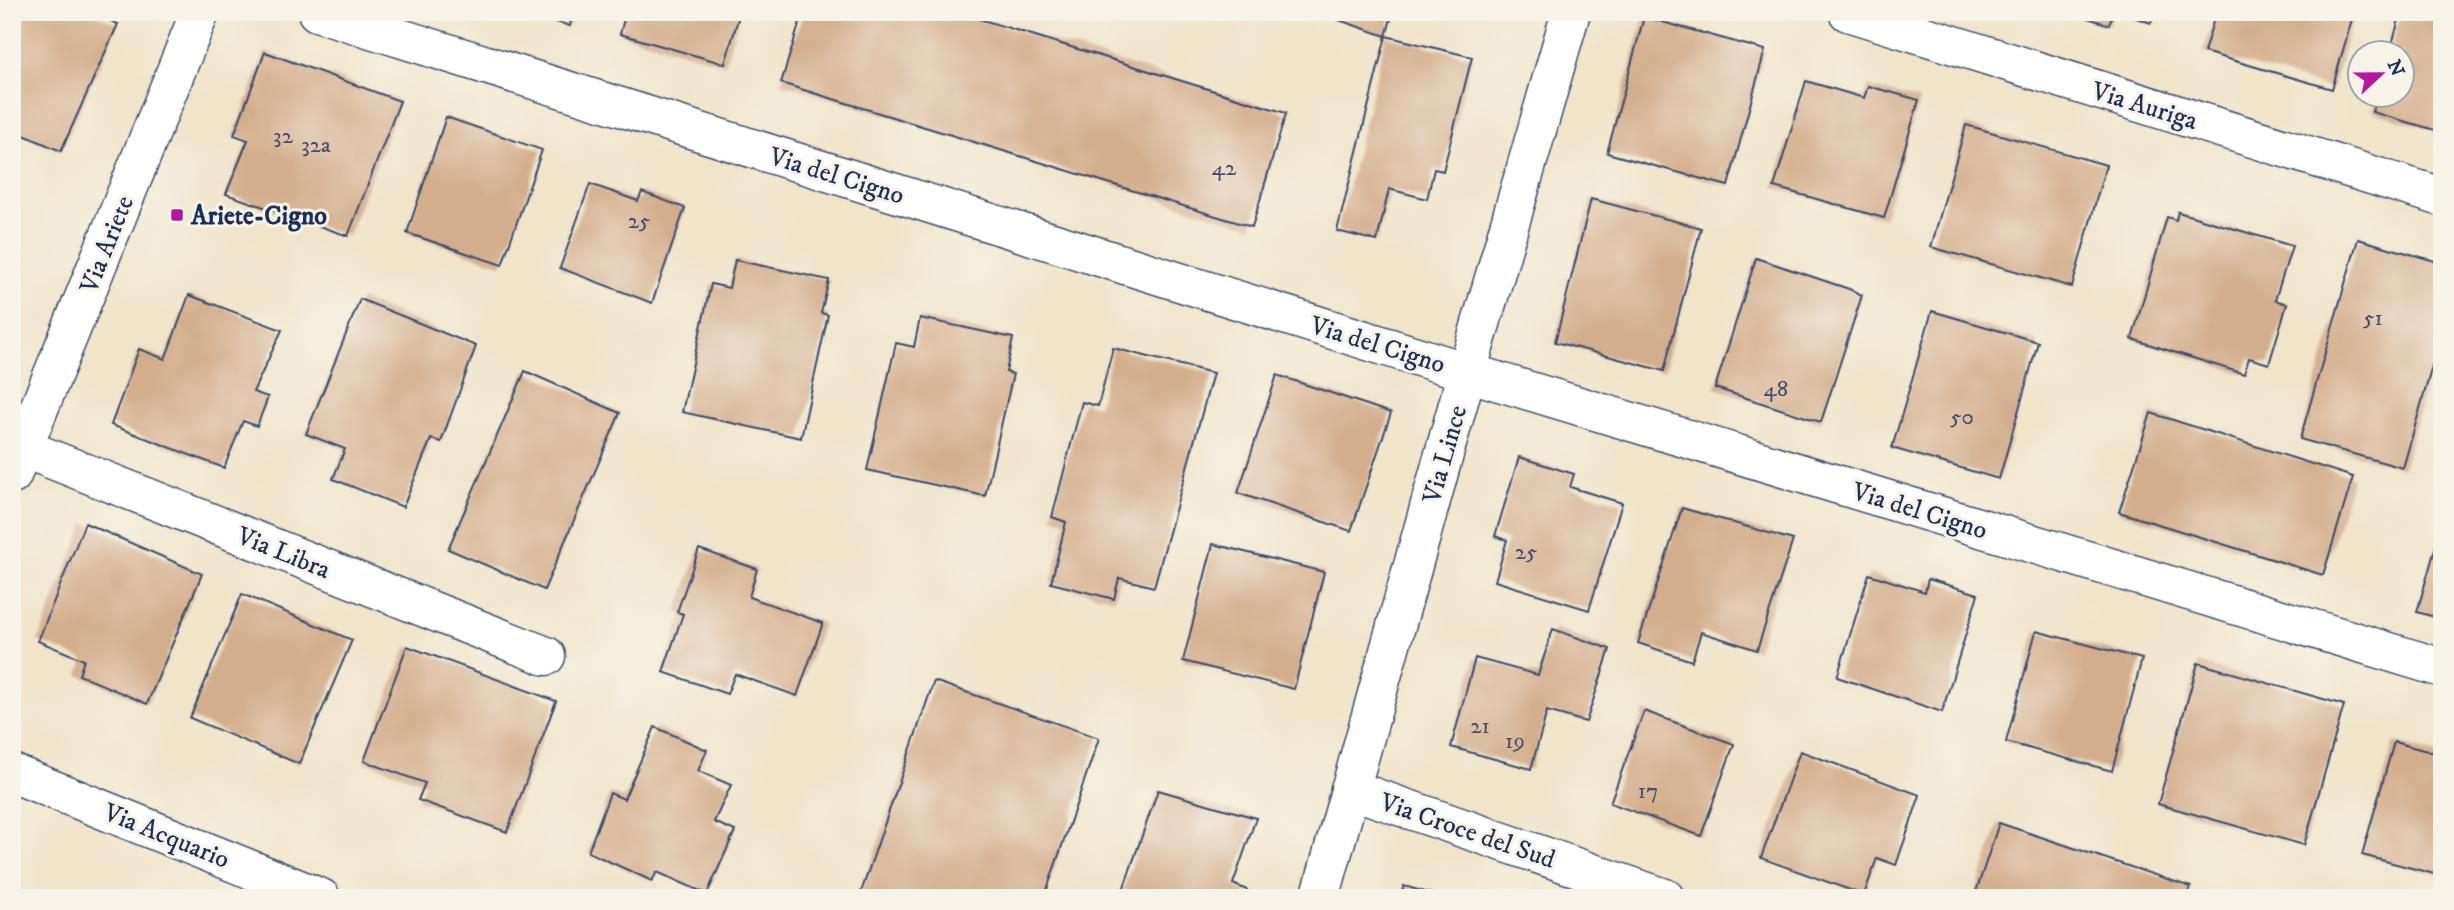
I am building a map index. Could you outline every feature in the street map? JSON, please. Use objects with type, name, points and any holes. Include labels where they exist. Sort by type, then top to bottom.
[{"type":"street","name":"Via Ariete","points":[[18,462],[200,12]]},
{"type":"street","name":"Via del Cigno","points":[[317,12],[1467,372],[2442,668]]},
{"type":"street","name":"Via Lince","points":[[1320,898],[1571,12]]},
{"type":"street","name":"Via Auriga","points":[[1848,12],[2442,197]]},
{"type":"street","name":"Via Libra","points":[[18,462],[546,656]]},
{"type":"street","name":"Via Acquario","points":[[12,773],[321,898]]},
{"type":"street","name":"Via Croce del Sud","points":[[1350,789],[1665,898]]},
{"type":"building","points":[[12,12],[90,12],[118,24],[61,151],[12,130]]},
{"type":"building","points":[[522,12],[573,12],[570,26]]},
{"type":"building","points":[[626,12],[740,12],[725,64],[620,34]]},
{"type":"building","points":[[803,12],[957,12],[1286,113],[1252,227],[781,83]]},
{"type":"building","points":[[1315,12],[1393,12],[1386,36]]},
{"type":"building","points":[[2070,12],[2113,12],[2109,25]]},
{"type":"building","points":[[2118,12],[2155,12],[2151,23]]},
{"type":"building","points":[[2216,12],[2354,12],[2332,89],[2204,52]]},
{"type":"building","points":[[2401,12],[2442,12],[2442,132],[2372,112],[2373,108],[2416,108],[2416,38],[2394,38]]},
{"type":"building","points":[[1644,17],[1765,50],[1728,186],[1607,153]]},
{"type":"building","points":[[1386,36],[1472,57],[1443,171],[1434,169],[1427,199],[1389,189],[1377,241],[1337,231]]},
{"type":"building","points":[[265,52],[400,101],[348,236],[226,194],[248,140],[234,135]]},
{"type":"building","points":[[1806,81],[1864,98],[1868,86],[1919,100],[1884,218],[1774,187]]},
{"type":"building","points":[[446,117],[542,150],[502,265],[407,233]]},
{"type":"building","points":[[1966,125],[2106,165],[2072,287],[1931,247]]},
{"type":"building","points":[[590,184],[638,201],[642,192],[685,208],[652,303],[560,268]]},
{"type":"building","points":[[1591,199],[1701,228],[1664,371],[1555,342]]},
{"type":"building","points":[[2178,212],[2292,246],[2275,300],[2287,304],[2269,364],[2249,358],[2244,374],[2132,339],[2167,217],[2176,220]]},
{"type":"building","points":[[2358,239],[2442,263],[2442,331],[2403,468],[2300,439]]},
{"type":"building","points":[[1756,258],[1862,295],[1821,422],[1715,388]]},
{"type":"building","points":[[735,260],[829,280],[821,313],[828,315],[801,438],[682,412],[711,284],[729,288]]},
{"type":"building","points":[[189,295],[282,330],[253,392],[268,397],[257,426],[243,421],[224,468],[111,425],[139,349],[165,359]]},
{"type":"building","points":[[360,299],[476,346],[441,442],[431,439],[403,507],[333,479],[345,449],[306,434]]},
{"type":"building","points":[[1932,311],[2038,342],[1999,479],[1892,448]]},
{"type":"building","points":[[920,318],[1013,338],[1006,372],[1013,374],[985,496],[867,470],[896,343],[914,347]]},
{"type":"building","points":[[1113,348],[1213,373],[1154,587],[1119,578],[1114,599],[1051,583],[1066,522],[1052,517],[1082,402],[1098,406]]},
{"type":"building","points":[[525,371],[620,413],[544,590],[448,549]]},
{"type":"building","points":[[1277,375],[1391,413],[1351,531],[1238,493]]},
{"type":"building","points":[[2151,413],[2353,477],[2323,575],[2119,512]]},
{"type":"building","points":[[1519,457],[1574,474],[1570,487],[1622,503],[1589,610],[1495,581],[1507,540],[1495,536]]},
{"type":"building","points":[[1682,508],[1793,540],[1757,650],[1701,632],[1692,661],[1638,643]]},
{"type":"building","points":[[85,523],[202,574],[147,704],[79,675],[84,660],[38,641]]},
{"type":"building","points":[[2442,528],[2442,619],[2417,612]]},
{"type":"building","points":[[1213,544],[1324,572],[1294,689],[1183,661]]},
{"type":"building","points":[[699,549],[757,569],[749,597],[823,623],[797,696],[735,674],[727,694],[663,672],[683,614],[677,612]]},
{"type":"building","points":[[1869,574],[1925,592],[1928,579],[1978,594],[1942,712],[1837,677]]},
{"type":"building","points":[[242,594],[352,640],[299,764],[190,718]]},
{"type":"building","points":[[1553,629],[1610,649],[1586,722],[1547,711],[1531,769],[1451,747],[1475,658],[1538,675]]},
{"type":"building","points":[[2036,631],[2142,659],[2112,771],[2006,742]]},
{"type":"building","points":[[407,646],[556,701],[507,832],[418,800],[425,783],[364,761]]},
{"type":"building","points":[[2198,663],[2344,705],[2304,845],[2158,804]]},
{"type":"building","points":[[934,681],[1099,738],[1044,898],[859,898]]},
{"type":"building","points":[[1644,711],[1734,744],[1701,836],[1610,803]]},
{"type":"building","points":[[655,727],[707,750],[698,771],[731,785],[714,822],[735,831],[707,894],[657,872],[652,881],[588,852],[610,793],[624,799]]},
{"type":"building","points":[[2394,742],[2442,755],[2442,876],[2362,855]]},
{"type":"building","points":[[1800,751],[1920,795],[1896,865],[1877,858],[1864,895],[1761,858]]},
{"type":"building","points":[[1158,790],[1256,818],[1233,884],[1247,890],[1244,898],[1146,898],[1123,890]]},
{"type":"building","points":[[1999,823],[2191,887],[2187,898],[1974,898]]},
{"type":"building","points":[[1404,886],[1443,897],[1443,898],[1400,898]]},
{"type":"place","name":"Ariete-Cigno","points":[[177,215]]}]
